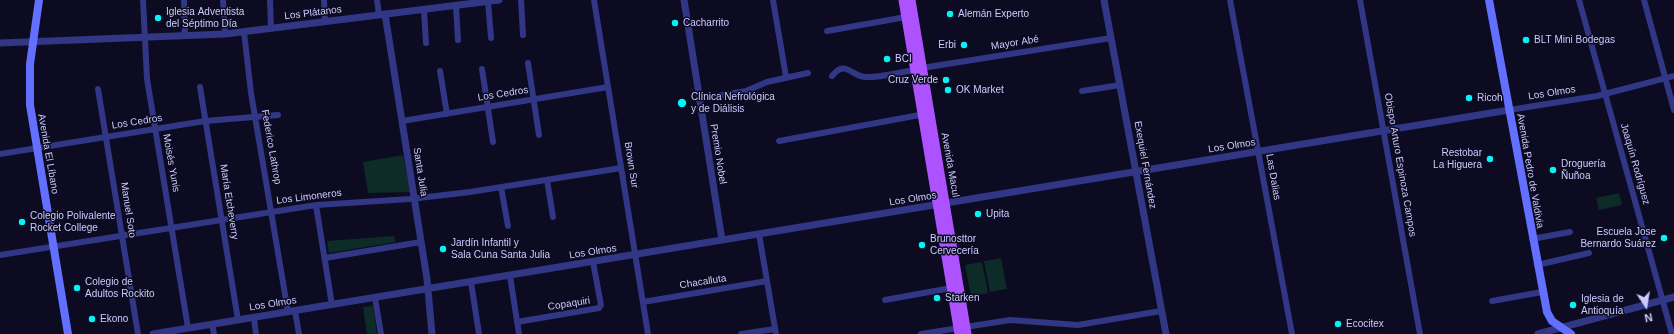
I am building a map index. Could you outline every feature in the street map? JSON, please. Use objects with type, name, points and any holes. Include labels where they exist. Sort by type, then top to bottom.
[{"type":"main road","name":"Avenida El Líbano","points":[[39,0],[29,75],[29,94],[68,334]]},
{"type":"main road","name":"Avenida Macul","points":[[903,0],[926,113],[962,331]]},
{"type":"main road","name":"Avenida Macul","points":[[911,0],[918,69]]},
{"type":"main road","name":"Avenida Pedro de Valdivia","points":[[1489,0],[1542,292],[1548,315],[1551,320],[1571,334]]},
{"type":"main road","name":"Avenida Macul","points":[[941,204],[951,288],[962,331]]},
{"type":"street","name":"Moisés Yunis","points":[[143,0],[147,79],[188,328]]},
{"type":"street","points":[[183,36],[185,30],[184,0]]},
{"type":"street","points":[[223,0],[225,34]]},
{"type":"street","points":[[270,0],[271,28]]},
{"type":"street","points":[[324,0],[325,22]]},
{"type":"street","points":[[377,0],[382,15]]},
{"type":"street","name":"Los Plátanos","points":[[0,43],[225,34],[499,0]]},
{"type":"street","points":[[521,0],[523,35]]},
{"type":"street","name":"Brown Sur","points":[[594,0],[648,334]]},
{"type":"street","name":"Premio Nobel","points":[[684,0],[722,240]]},
{"type":"street","points":[[773,0],[786,77]]},
{"type":"street","name":"Exequiel Fernández","points":[[1104,0],[1166,334]]},
{"type":"street","name":"Las Dalias","points":[[1230,0],[1292,334]]},
{"type":"street","name":"Obispo Arturo Espinoza Campos","points":[[1360,0],[1420,334]]},
{"type":"street","name":"Joaquín Rodríguez","points":[[1579,0],[1672,334]]},
{"type":"street","points":[[1644,0],[1674,110]]},
{"type":"street","points":[[488,2],[491,38]]},
{"type":"street","points":[[456,6],[458,40]]},
{"type":"street","points":[[424,10],[426,43]]},
{"type":"street","name":"Santa Julia","points":[[382,15],[402,121],[421,242],[428,289],[432,334]]},
{"type":"street","points":[[827,31],[906,17]]},
{"type":"street","name":"Federico Lathrop","points":[[244,32],[255,116],[272,212],[292,311],[299,334]]},
{"type":"street","name":"Mayor Abé","points":[[832,76],[835,71],[840,69],[851,70],[863,77],[1111,38]]},
{"type":"street","points":[[528,63],[539,135]]},
{"type":"street","points":[[482,69],[494,142]]},
{"type":"street","points":[[440,70],[447,114]]},
{"type":"street","points":[[699,99],[746,91],[767,82],[808,73]]},
{"type":"street","name":"Los Olmos","points":[[153,334],[1509,110],[1605,93],[1674,76]]},
{"type":"street","points":[[1082,91],[1120,85]]},
{"type":"street","name":"María Etcheverry","points":[[200,87],[238,320]]},
{"type":"street","name":"Los Cedros","points":[[402,121],[608,87]]},
{"type":"street","name":"Manuel Soto","points":[[98,89],[138,334]]},
{"type":"street","points":[[779,141],[926,113]]},
{"type":"street","name":"Los Cedros","points":[[0,154],[205,121],[278,115]]},
{"type":"street","name":"Los Limoneros","points":[[0,255],[316,204],[414,198],[501,187],[621,168]]},
{"type":"street","points":[[548,180],[553,217]]},
{"type":"street","points":[[501,187],[508,226]]},
{"type":"street","points":[[316,204],[332,305]]},
{"type":"street","points":[[1532,239],[1570,232]]},
{"type":"street","points":[[741,334],[776,331],[759,234]]},
{"type":"street","points":[[325,258],[421,242]]},
{"type":"street","points":[[1537,265],[1589,253]]},
{"type":"street","name":"Copaquiri","points":[[517,322],[599,308],[601,304],[593,262]]},
{"type":"street","points":[[510,276],[519,334]]},
{"type":"street","name":"Chacalluta","points":[[643,302],[767,281]]},
{"type":"street","points":[[471,282],[479,334]]},
{"type":"street","points":[[884,300],[951,288]]},
{"type":"street","points":[[1492,302],[1542,292]]},
{"type":"street","points":[[375,298],[381,334]]},
{"type":"street","points":[[1538,334],[1674,298]]},
{"type":"street","points":[[921,334],[962,331],[1015,320],[1078,325],[1161,311]]},
{"type":"street","points":[[254,318],[256,334]]},
{"type":"street","points":[[212,324],[214,334]]},
{"type":"green space","points":[[403,155],[410,192],[368,193],[363,162]]},
{"type":"green space","points":[[1619,193],[1622,205],[1599,210],[1596,198]]},
{"type":"green space","points":[[394,236],[396,242],[329,253],[327,241]]},
{"type":"green space","points":[[1001,258],[1007,289],[990,292],[984,261]]},
{"type":"green space","points":[[982,262],[988,293],[971,296],[965,265]]},
{"type":"green space","points":[[373,306],[377,334],[367,334],[363,307]]},
{"type":"place","name":"Alemán Experto","points":[[950,14]]},
{"type":"place","name":"Iglesia Adventista del Séptimo Día","points":[[158,18]]},
{"type":"place","name":"Cacharrito","points":[[675,23]]},
{"type":"place","name":"BLT Mini Bodegas","points":[[1526,40]]},
{"type":"place","name":"Erbi","points":[[964,45]]},
{"type":"place","name":"BCI","points":[[887,59]]},
{"type":"place","name":"Cruz Verde","points":[[946,80]]},
{"type":"place","name":"OK Market","points":[[948,90]]},
{"type":"place","name":"Ricoh","points":[[1469,98]]},
{"type":"place","name":"Clínica Nefrológica y de Diálisis","points":[[682,103]]},
{"type":"place","name":"Restobar La Higuera","points":[[1490,159]]},
{"type":"place","name":"Droguería Ñuñoa","points":[[1553,170]]},
{"type":"place","name":"Upita","points":[[978,214]]},
{"type":"place","name":"Colegio Polivalente Rocket College","points":[[22,222]]},
{"type":"place","name":"Escuela Jose Bernardo Suárez","points":[[1664,238]]},
{"type":"place","name":"Brunosttor Cervecería","points":[[922,245]]},
{"type":"place","name":"Jardín Infantil y Sala Cuna Santa Julia","points":[[443,249]]},
{"type":"place","name":"Colegio de Adultos Rockito","points":[[77,288]]},
{"type":"place","name":"Starken","points":[[937,298]]},
{"type":"place","name":"Iglesia de Antioquía","points":[[1573,305]]},
{"type":"place","name":"Ekono","points":[[92,319]]},
{"type":"place","name":"Ecocitex","points":[[1338,324]]}]
